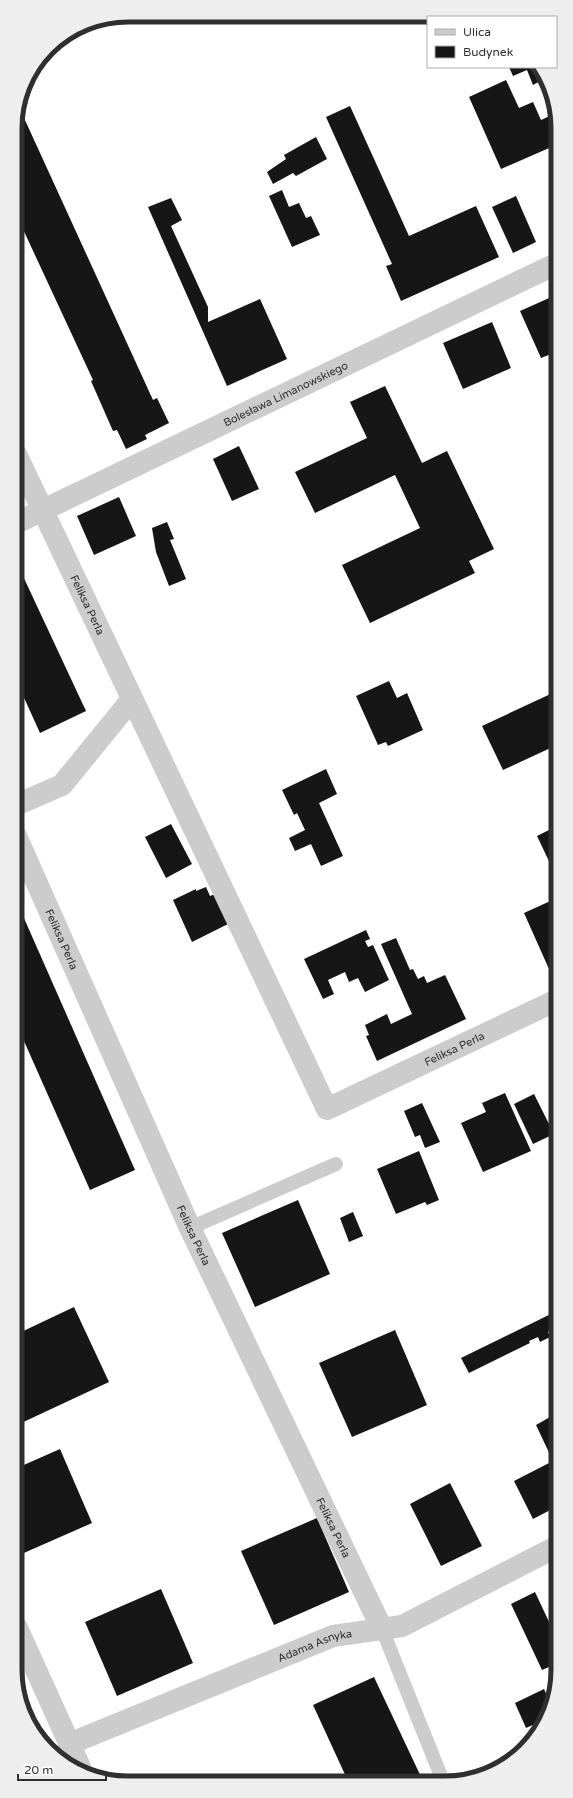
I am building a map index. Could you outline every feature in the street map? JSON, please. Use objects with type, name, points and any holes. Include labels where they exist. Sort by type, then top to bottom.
[{"type":"street","name":"Bolesława Limanowskiego","points":[[22,520],[551,266]]},
{"type":"street","name":"Feliksa Perla","points":[[22,467],[327,1109],[551,1003]]},
{"type":"street","points":[[22,802],[62,785],[132,699]]},
{"type":"street","name":"Feliksa Perla","points":[[22,850],[190,1228],[382,1629]]},
{"type":"street","name":"Adama Asnyka","points":[[69,1744],[333,1636],[402,1626],[551,1550]]},
{"type":"street","points":[[22,1639],[78,1764]]},
{"type":"lane","points":[[190,1228],[336,1164]]},
{"type":"lane","points":[[382,1629],[441,1776]]},
{"type":"building","points":[[509,68],[532,68],[540,81],[533,85],[527,70],[513,76]]},
{"type":"building","points":[[506,80],[519,108],[533,102],[541,120],[550,116],[551,147],[501,169],[469,97]]},
{"type":"building","points":[[350,106],[409,236],[476,206],[499,257],[401,301],[386,266],[392,264],[326,117]]},
{"type":"building","points":[[23,115],[153,400],[157,398],[169,423],[145,435],[147,439],[126,449],[117,430],[113,431],[91,381],[93,380],[22,227]]},
{"type":"building","points":[[316,137],[327,159],[296,176],[293,173],[273,184],[267,172],[286,159],[284,155]]},
{"type":"building","points":[[282,190],[289,207],[299,203],[306,218],[311,216],[320,235],[292,247],[269,196]]},
{"type":"building","points":[[516,196],[536,242],[513,253],[492,207]]},
{"type":"building","points":[[171,198],[182,220],[171,226],[208,307],[208,322],[260,299],[287,359],[227,386],[148,207]]},
{"type":"building","points":[[551,297],[551,354],[541,358],[520,311]]},
{"type":"building","points":[[492,322],[511,368],[463,389],[443,343]]},
{"type":"building","points":[[385,386],[422,463],[447,451],[494,549],[469,561],[475,573],[370,623],[342,565],[420,528],[395,475],[315,513],[295,472],[367,438],[350,402]]},
{"type":"building","points":[[239,446],[259,489],[232,501],[213,459]]},
{"type":"building","points":[[119,497],[136,536],[94,555],[77,516]]},
{"type":"building","points":[[167,522],[174,539],[170,540],[186,579],[169,586],[156,552],[152,528]]},
{"type":"building","points":[[22,574],[86,711],[40,733],[22,693]]},
{"type":"building","points":[[389,681],[397,698],[407,693],[423,730],[388,746],[386,742],[378,745],[356,696]]},
{"type":"building","points":[[551,694],[551,748],[503,770],[482,726]]},
{"type":"building","points":[[326,769],[337,794],[319,803],[343,856],[321,866],[311,844],[295,851],[289,838],[305,830],[297,813],[294,815],[282,790]]},
{"type":"building","points":[[171,824],[192,864],[166,878],[145,837]]},
{"type":"building","points":[[551,829],[551,865],[537,836]]},
{"type":"building","points":[[206,887],[210,896],[215,894],[228,924],[192,942],[173,900],[196,889],[196,891]]},
{"type":"building","points":[[551,901],[551,974],[524,913]]},
{"type":"building","points":[[22,914],[135,1170],[90,1190],[22,1037]]},
{"type":"building","points":[[366,930],[370,939],[365,941],[368,947],[373,945],[389,980],[365,992],[358,978],[349,982],[345,972],[328,980],[334,994],[323,999],[304,959]]},
{"type":"building","points":[[396,938],[410,970],[413,969],[418,979],[424,976],[427,983],[445,975],[466,1019],[377,1061],[366,1036],[369,1035],[365,1025],[387,1014],[391,1024],[412,1014],[381,944]]},
{"type":"building","points":[[505,1093],[531,1151],[483,1172],[461,1123],[486,1112],[482,1103]]},
{"type":"building","points":[[534,1094],[551,1128],[551,1135],[533,1144],[514,1104]]},
{"type":"building","points":[[422,1103],[440,1142],[425,1148],[420,1135],[415,1137],[404,1111]]},
{"type":"building","points":[[419,1151],[439,1200],[427,1205],[425,1202],[396,1214],[377,1169]]},
{"type":"building","points":[[298,1200],[330,1274],[255,1307],[222,1233]]},
{"type":"building","points":[[353,1212],[363,1236],[349,1242],[340,1218]]},
{"type":"building","points":[[74,1307],[109,1382],[22,1423],[22,1332]]},
{"type":"building","points":[[551,1314],[551,1331],[548,1332],[550,1337],[540,1342],[538,1337],[529,1341],[530,1343],[469,1373],[461,1358]]},
{"type":"building","points":[[395,1330],[427,1405],[352,1437],[319,1363]]},
{"type":"building","points":[[551,1416],[551,1457],[536,1425]]},
{"type":"building","points":[[60,1449],[92,1523],[22,1554],[22,1466]]},
{"type":"building","points":[[551,1462],[551,1510],[533,1519],[514,1481]]},
{"type":"building","points":[[450,1483],[482,1546],[441,1566],[410,1504]]},
{"type":"building","points":[[317,1518],[349,1592],[274,1625],[241,1551]]},
{"type":"building","points":[[161,1589],[193,1663],[117,1696],[85,1622]]},
{"type":"building","points":[[535,1592],[551,1626],[551,1672],[549,1667],[542,1670],[511,1604]]},
{"type":"building","points":[[374,1677],[421,1776],[346,1776],[313,1705]]},
{"type":"building","points":[[544,1689],[547,1697],[543,1711],[537,1723],[526,1728],[515,1703]]}]
